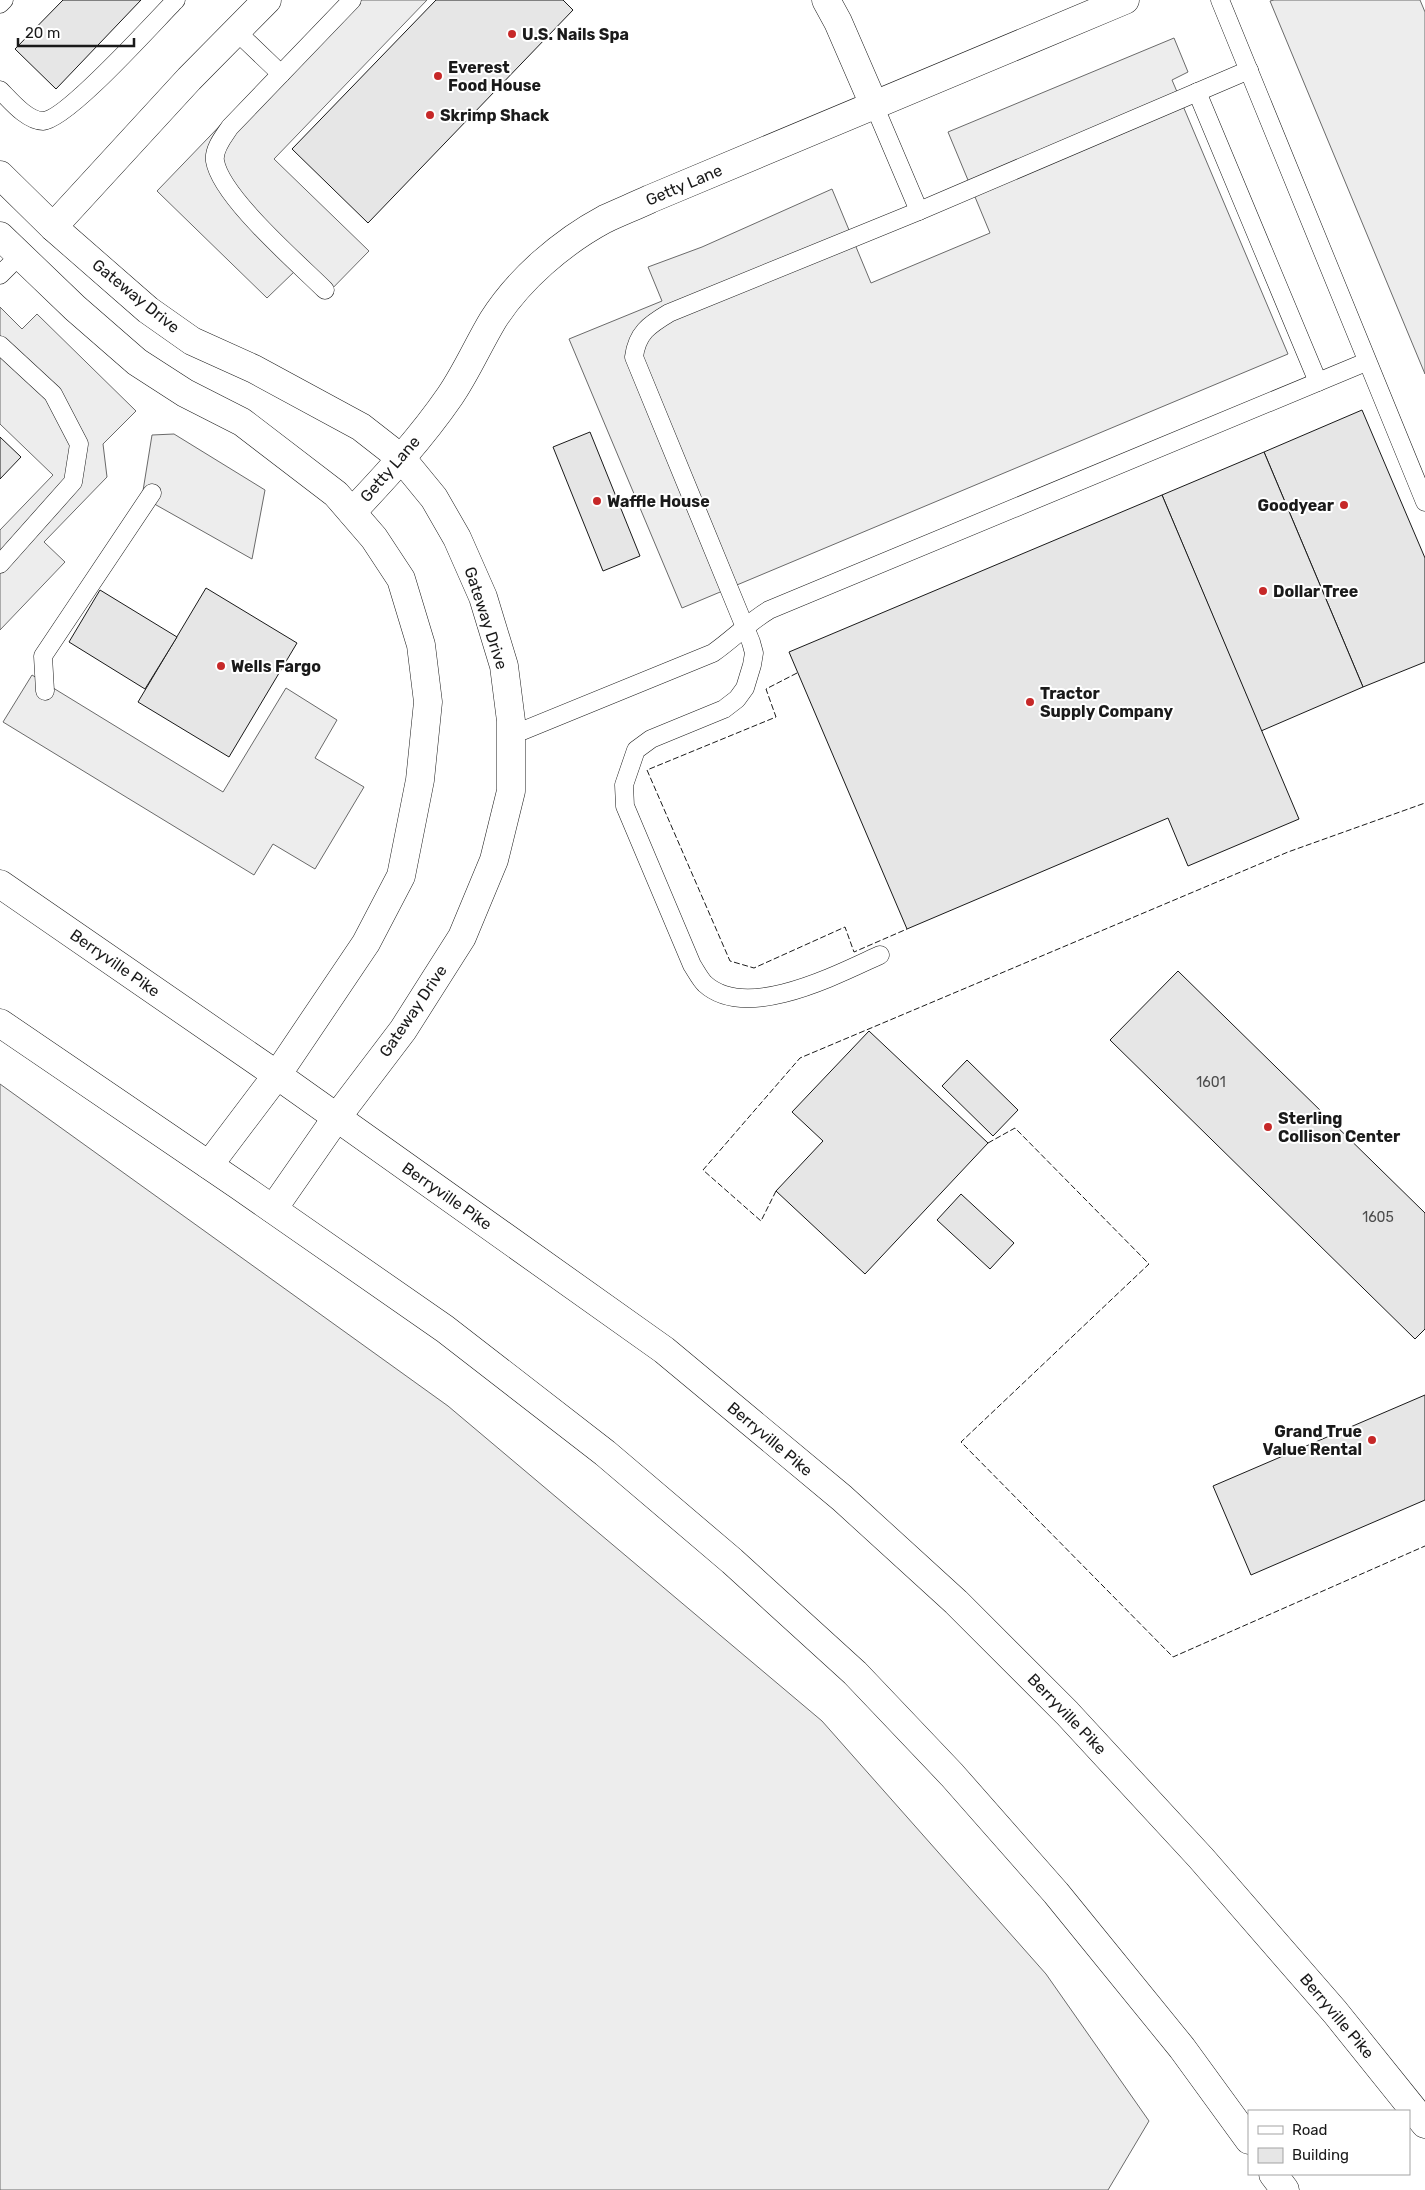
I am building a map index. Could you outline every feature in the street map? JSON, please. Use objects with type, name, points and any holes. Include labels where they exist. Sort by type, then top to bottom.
[{"type":"main road","points":[[53,227],[189,79],[267,0]]},
{"type":"main road","points":[[826,0],[838,22],[874,105]]},
{"type":"main road","name":"Getty Lane","points":[[352,512],[402,460],[451,395],[494,319],[521,284],[556,253],[605,219],[1125,0]]},
{"type":"main road","name":"Gateway Drive","points":[[0,175],[53,227],[148,310],[192,341],[254,369],[361,427],[402,460],[434,498],[457,538],[483,597],[504,666],[511,721],[511,791],[494,860],[462,937],[403,1030],[337,1117],[273,1209]]},
{"type":"main road","points":[[0,236],[74,308],[137,362],[185,393],[242,422],[336,494],[374,538],[401,579],[421,645],[428,702],[420,780],[401,876],[366,943],[277,1075],[209,1165]]},
{"type":"main road","name":"Berryville Pike","points":[[0,884],[337,1117],[664,1350],[842,1498],[956,1602],[1067,1713],[1201,1858],[1422,2115]]},
{"type":"main road","points":[[0,1023],[445,1329],[605,1453],[732,1561],[855,1673],[952,1775],[1056,1893],[1182,2048],[1248,2139]]},
{"type":"main road","points":[[1274,2175],[1285,2190]]},
{"type":"lane","points":[[0,4],[4,0]]},
{"type":"lane","points":[[0,90],[36,119],[44,121],[56,116],[79,98],[176,0]]},
{"type":"lane","points":[[325,290],[238,203],[221,179],[214,160],[219,142],[230,127],[352,0]]},
{"type":"lane","points":[[1220,0],[1366,362],[1425,502]]},
{"type":"lane","points":[[236,31],[281,74]]},
{"type":"lane","points":[[880,955],[807,987],[782,995],[737,997],[719,994],[704,983],[692,965],[634,831],[624,806],[624,785],[636,750],[650,739],[724,709],[737,700],[745,688],[754,653],[634,357],[635,344],[653,323],[668,313],[919,211],[1249,70]]},
{"type":"lane","points":[[1197,92],[1318,382]]},
{"type":"lane","points":[[874,105],[919,211]]},
{"type":"lane","points":[[0,275],[20,255]]},
{"type":"lane","points":[[0,344],[53,394],[80,444],[73,482],[0,564]]},
{"type":"lane","points":[[510,736],[714,653],[769,610],[1366,362]]},
{"type":"lane","points":[[45,691],[43,656],[152,493]]},
{"type":"shaded area","points":[[341,0],[427,0],[274,159],[369,251],[323,298],[295,271],[267,298],[157,191]]},
{"type":"shaded area","points":[[1420,0],[1425,12],[1425,374],[1270,1]]},
{"type":"shaded area","points":[[1174,38],[1188,72],[1172,80],[1288,354],[682,608],[569,339],[662,301],[648,267],[702,247],[832,189],[871,283],[990,233],[948,132]]},
{"type":"shaded area","points":[[0,307],[22,329],[37,314],[136,411],[103,444],[107,477],[44,542],[65,562],[0,630],[0,530],[53,475],[0,424]]},
{"type":"shaded area","points":[[174,434],[265,490],[252,559],[142,497],[152,435]]},
{"type":"shaded area","points":[[32,675],[223,792],[286,688],[337,720],[315,758],[364,787],[315,869],[273,844],[254,875],[3,722]]},
{"type":"shaded area","points":[[0,1084],[448,1406],[822,1721],[1046,1974],[1149,2121],[1108,2190],[0,2190]]},
{"type":"building","points":[[63,0],[141,0],[56,89],[15,49]]},
{"type":"building","points":[[436,0],[563,0],[573,10],[368,223],[292,149]]},
{"type":"building","name":"Goodyear","points":[[1362,410],[1425,558],[1425,662],[1363,687],[1264,452]]},
{"type":"building","name":"Waffle House","points":[[590,432],[640,556],[603,571],[553,447]]},
{"type":"building","points":[[0,437],[21,457],[0,479]]},
{"type":"building","name":"Dollar Tree","points":[[1264,452],[1363,687],[1261,731],[1162,495]]},
{"type":"building","name":"Tractor Supply Company","points":[[1162,495],[1299,819],[1188,866],[1168,818],[907,929],[789,652]]},
{"type":"building","name":"Wells Fargo","points":[[206,588],[297,643],[229,757],[138,702]]},
{"type":"building","points":[[100,590],[177,637],[145,689],[69,642]]},
{"type":"building","name":"Sterling Collison Center","points":[[1178,971],[1425,1213],[1425,1329],[1415,1339],[1110,1040]]},
{"type":"building","points":[[869,1031],[988,1143],[865,1274],[776,1191],[823,1141],[792,1112]]},
{"type":"building","points":[[967,1060],[1018,1110],[993,1136],[942,1086]]},
{"type":"building","points":[[961,1194],[1014,1243],[990,1269],[937,1220]]},
{"type":"building","name":"Grand True Value Rental","points":[[1425,1395],[1425,1500],[1251,1575],[1213,1486]]},
{"type":"fence","points":[[797,673],[766,689],[776,717],[647,770],[730,961],[754,968],[845,927],[854,952],[907,929]]},
{"type":"fence","points":[[776,1191],[761,1221],[703,1170],[800,1058],[1288,852],[1425,803]]},
{"type":"fence","points":[[988,1143],[1015,1128],[1149,1264],[961,1442],[1173,1657],[1425,1546]]},
{"type":"place","name":"U.S. Nails Spa","points":[[512,34]]},
{"type":"place","name":"Everest Food House","points":[[438,76]]},
{"type":"place","name":"Skrimp Shack","points":[[430,115]]},
{"type":"place","name":"Waffle House","points":[[597,501]]},
{"type":"place","name":"Goodyear","points":[[1344,505]]},
{"type":"place","name":"Dollar Tree","points":[[1263,591]]},
{"type":"place","name":"Wells Fargo","points":[[221,666]]},
{"type":"place","name":"Tractor Supply Company","points":[[1030,702]]},
{"type":"place","name":"Sterling Collison Center","points":[[1268,1127]]},
{"type":"place","name":"Grand True Value Rental","points":[[1372,1440]]}]
